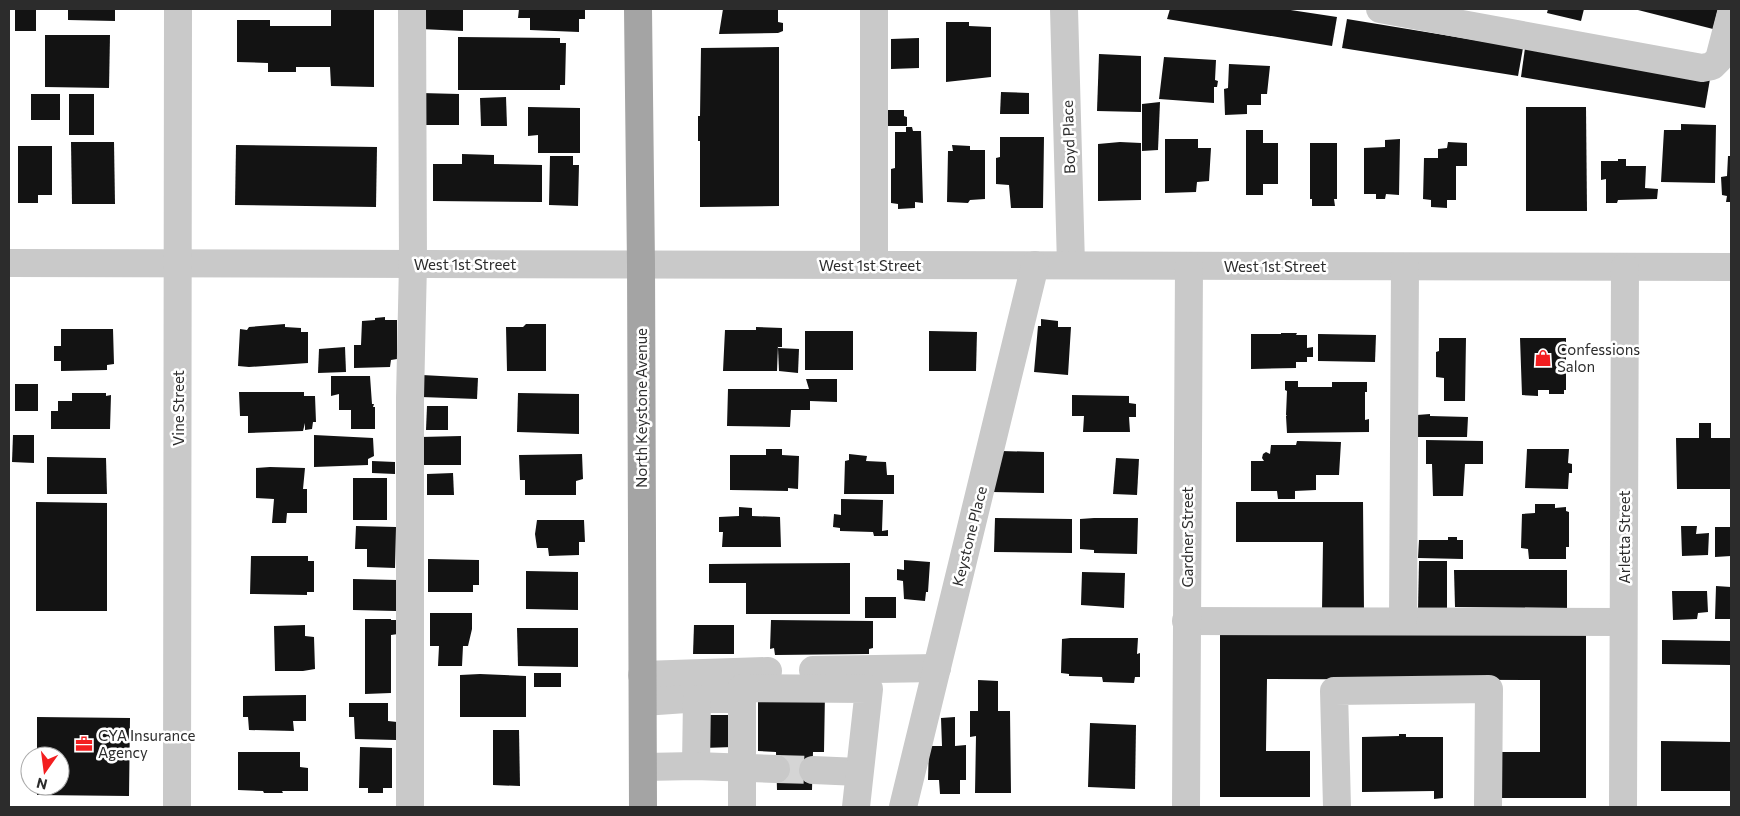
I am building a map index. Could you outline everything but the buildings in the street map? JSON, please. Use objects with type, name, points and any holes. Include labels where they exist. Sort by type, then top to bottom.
[{"type":"main road","name":"North Keystone Avenue","points":[[638,9],[643,807]]},
{"type":"street","name":"Vine Street","points":[[178,9],[178,807]]},
{"type":"street","points":[[410,807],[410,398],[414,263],[412,9]]},
{"type":"street","points":[[874,9],[874,265]]},
{"type":"street","name":"Boyd Place","points":[[1064,9],[1071,265]]},
{"type":"street","points":[[1380,9],[1702,68],[1712,66],[1719,59],[1731,13]]},
{"type":"street","name":"West 1st Street","points":[[9,263],[1731,268]]},
{"type":"street","name":"Keystone Place","points":[[903,807],[1034,265]]},
{"type":"street","name":"Gardner Street","points":[[1186,807],[1189,266]]},
{"type":"street","points":[[1403,621],[1405,267]]},
{"type":"street","name":"Arletta Street","points":[[1624,807],[1625,267]]},
{"type":"street","points":[[1186,621],[1623,622]]},
{"type":"street","points":[[642,675],[937,668]]},
{"type":"street","points":[[742,807],[763,771],[742,699],[742,688],[869,689],[830,774],[856,807]]},
{"type":"street","points":[[1337,807],[1334,691],[1489,690],[1488,807]]},
{"type":"street","points":[[696,766],[697,699]]},
{"type":"street","points":[[643,702],[742,699]]},
{"type":"street","points":[[643,767],[696,766],[763,771]]},
{"type":"tunnel","points":[[776,769],[813,770]]},
{"type":"place","name":"Confessions Salon","points":[[1543,358]]},
{"type":"place","name":"CYA Insurance Agency","points":[[84,744]]}]
